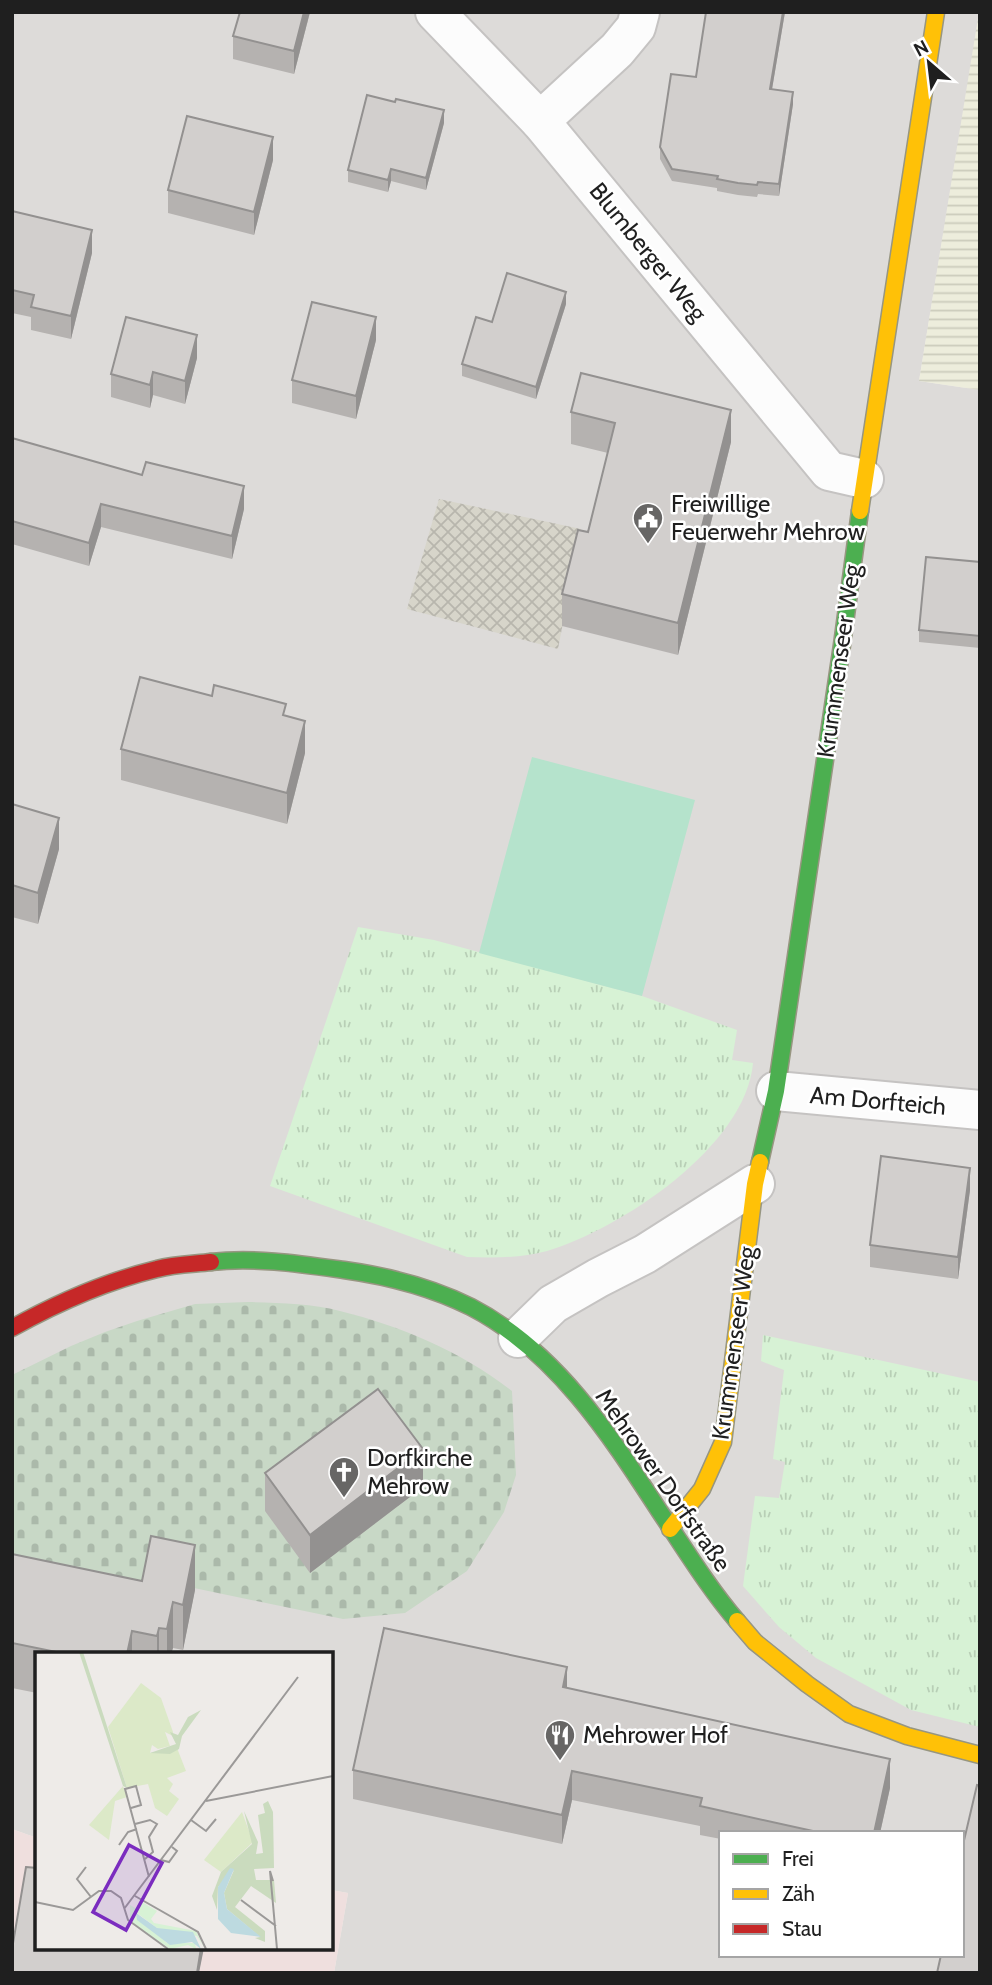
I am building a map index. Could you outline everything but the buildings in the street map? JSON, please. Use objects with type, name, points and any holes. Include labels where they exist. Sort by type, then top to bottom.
[{"type":"street","name":"Blumberger Weg","points":[[435,12],[540,121],[829,471],[864,479]]},
{"type":"street","points":[[540,121],[617,50],[636,27],[640,12]]},
{"type":"street","name":"Krummenseer Weg","points":[[670,1529],[702,1489],[723,1442],[755,1184],[776,1091],[864,479],[936,12]]},
{"type":"street","name":"Am Dorfteich","points":[[776,1091],[980,1110]]},
{"type":"street","points":[[518,1338],[552,1304],[645,1254],[755,1184]]},
{"type":"street","name":"Mehrower Dorfstraße","points":[[12,1328],[107,1284],[159,1268],[226,1260],[297,1263],[365,1273],[423,1287],[472,1308],[518,1338],[559,1376],[594,1416],[715,1595],[755,1642],[849,1714],[907,1736],[980,1755]]},
{"type":"shaded area","points":[[12,12],[980,12],[919,381],[980,390],[980,1973],[334,1973],[348,1893],[332,1890],[332,1652],[35,1652],[35,1837],[12,1829]]},
{"type":"shaded area","points":[[439,499],[581,529],[558,649],[407,609]]},
{"type":"shaded area","points":[[12,1829],[35,1837],[35,1950],[332,1950],[332,1890],[348,1893],[334,1973],[12,1973]]},
{"type":"green space","points":[[980,12],[980,390],[919,381]]},
{"type":"green space","points":[[532,757],[695,800],[642,996],[479,953]]},
{"type":"green space","points":[[358,927],[434,940],[642,996],[737,1030],[732,1060],[753,1063],[745,1094],[728,1124],[704,1153],[675,1180],[643,1204],[609,1224],[577,1240],[537,1253],[507,1257],[467,1257],[270,1186]]},
{"type":"green space","points":[[248,1302],[318,1306],[386,1324],[473,1364],[512,1391],[516,1475],[504,1512],[467,1571],[405,1613],[343,1619],[151,1579],[145,1604],[12,1576],[12,1375],[71,1346],[137,1321],[195,1304]]},
{"type":"green space","points":[[763,1335],[980,1382],[980,1727],[911,1710],[816,1658],[779,1627],[743,1586],[755,1496],[779,1498],[785,1462],[773,1459],[784,1370],[761,1361]]},
{"type":"traffic: fast","points":[[760,1162],[776,1091],[860,511]]},
{"type":"traffic: fast","points":[[211,1262],[278,1262],[409,1283],[471,1307],[501,1325],[529,1347],[579,1397],[601,1425],[716,1595],[737,1621]]},
{"type":"traffic: slow","points":[[860,511],[936,12]]},
{"type":"traffic: slow","points":[[670,1529],[702,1489],[723,1442],[760,1162]]},
{"type":"traffic: slow","points":[[737,1621],[755,1642],[849,1714],[907,1736],[980,1755]]},
{"type":"traffic: jam","points":[[12,1328],[101,1286],[164,1267],[211,1262]]},
{"type":"place","name":"Freiwillige Feuerwehr Mehrow","points":[[648,545]]},
{"type":"place","name":"Dorfkirche Mehrow","points":[[344,1499]]},
{"type":"place","name":"Mehrower Hof","points":[[560,1762]]}]
